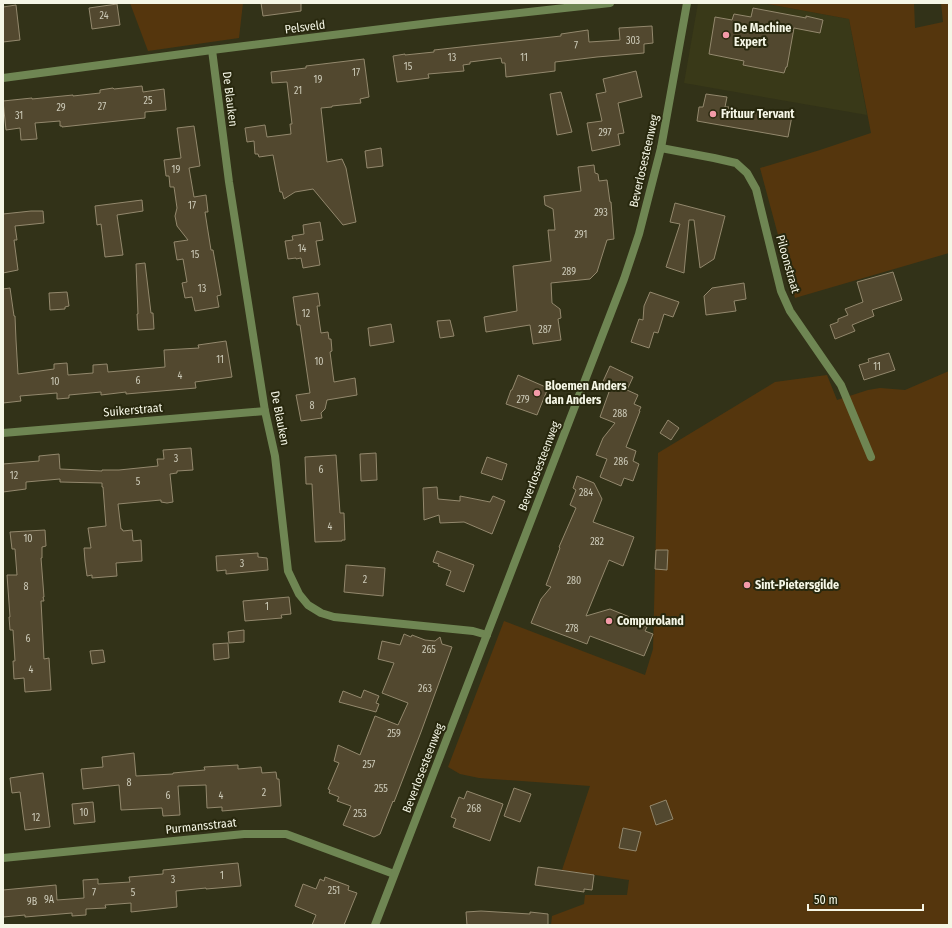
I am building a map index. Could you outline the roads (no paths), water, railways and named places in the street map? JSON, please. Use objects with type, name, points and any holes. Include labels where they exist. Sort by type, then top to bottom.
[{"type":"street","name":"Pelsveld","points":[[3,78],[212,50],[610,3]]},
{"type":"street","name":"Beverlosesteenweg","points":[[375,925],[624,279],[639,234],[662,148],[687,3]]},
{"type":"street","name":"De Blauken","points":[[212,50],[229,182],[265,411],[275,456],[288,571],[299,594],[308,605],[320,613],[334,617],[473,631],[487,635]]},
{"type":"street","name":"Piloonstraat","points":[[662,148],[736,163],[747,173],[756,189],[781,291],[790,312],[841,385],[870,457]]},
{"type":"street","name":"Suikerstraat","points":[[3,433],[265,411]]},
{"type":"street","name":"Purmansstraat","points":[[3,858],[244,834],[286,834],[394,874]]},
{"type":"place","name":"De Machine Expert","points":[[726,35]]},
{"type":"place","name":"Frituur Tervant","points":[[713,114]]},
{"type":"place","name":"Bloemen Anders dan Anders","points":[[537,393]]},
{"type":"place","name":"Sint-Pietersgilde","points":[[747,585]]},
{"type":"place","name":"Compuroland","points":[[609,621]]}]
